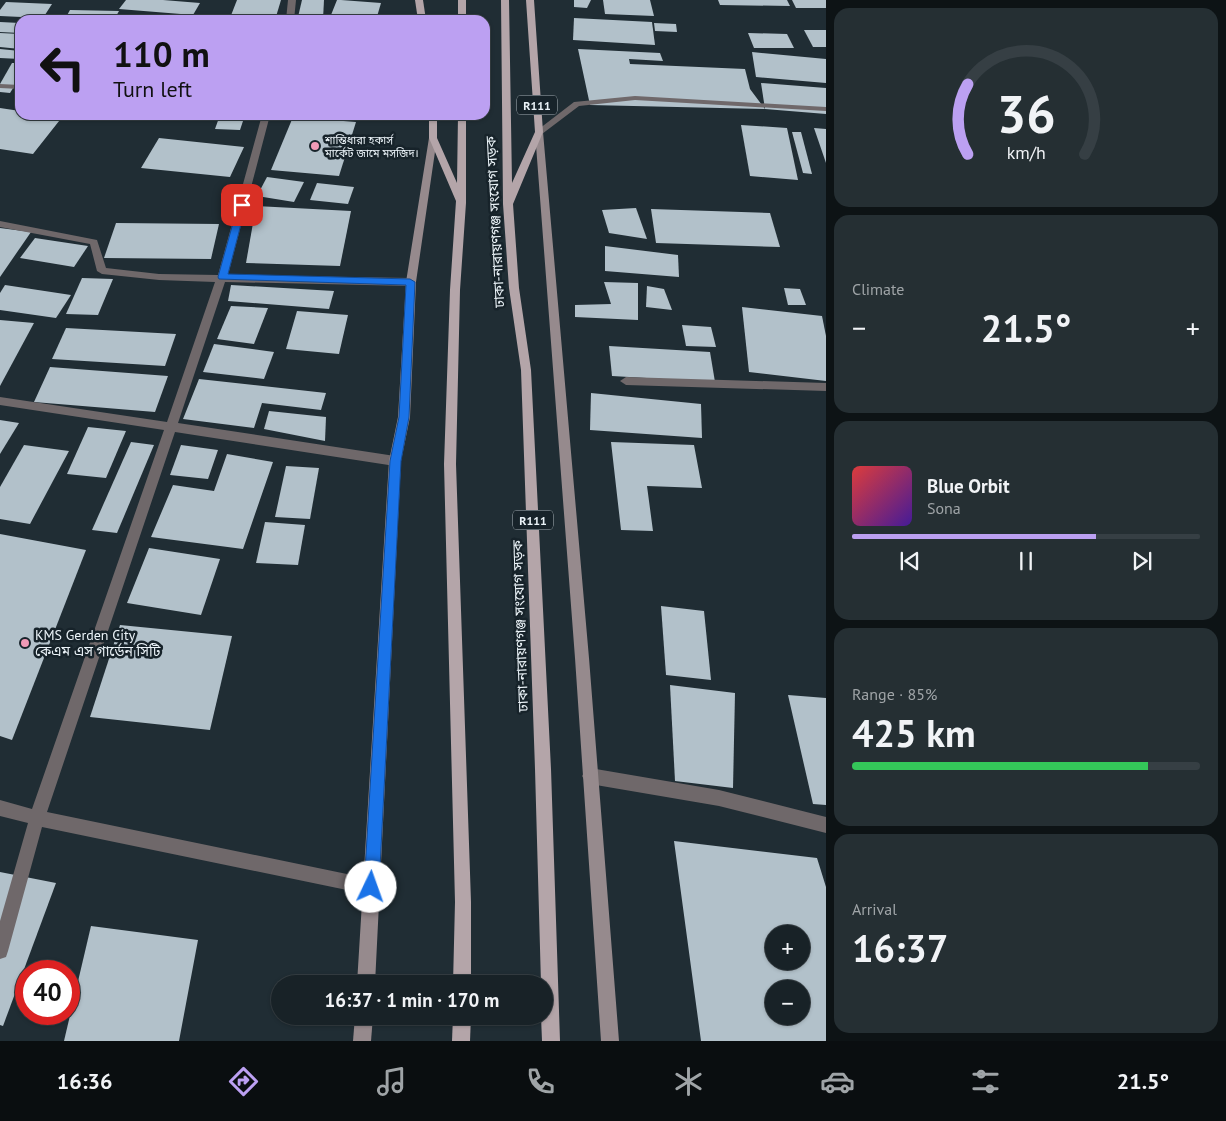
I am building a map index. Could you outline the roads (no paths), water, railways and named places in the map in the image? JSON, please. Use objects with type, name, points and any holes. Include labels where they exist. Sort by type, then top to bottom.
[{"type":"main road","points":[[419,0],[421,15]]},
{"type":"main road","points":[[462,0],[462,15]]},
{"type":"main road","name":"ঢাকা-নারায়ণগঞ্জ সংযোগ সড়ক","points":[[504,0],[508,204],[514,288],[526,370],[543,779],[551,1041]]},
{"type":"main road","name":"R111","points":[[508,204],[539,132],[530,0]]},
{"type":"main road","points":[[433,120],[433,138],[461,203]]},
{"type":"main road","name":"ঢাকা-নারায়ণগঞ্জ সংযোগ সড়ক","points":[[462,120],[461,203],[455,290],[450,464],[462,872],[462,975]]},
{"type":"main road","points":[[462,1025],[462,1041]]},
{"type":"street","points":[[290,15],[292,0]]},
{"type":"street","points":[[0,86],[15,87]]},
{"type":"street","points":[[610,1041],[539,132],[577,104],[635,98],[826,109]]},
{"type":"street","points":[[0,951],[37,818],[222,277],[265,120]]},
{"type":"street","points":[[366,975],[396,461],[404,417],[410,282],[433,138]]},
{"type":"street","points":[[0,224],[94,242],[102,271],[160,277],[410,282]]},
{"type":"street","points":[[626,381],[826,387]]},
{"type":"street","points":[[0,401],[396,461]]},
{"type":"street","points":[[590,776],[719,798],[826,825]]},
{"type":"street","points":[[0,808],[37,818],[371,887]]},
{"type":"street","points":[[362,1041],[363,1025]]},
{"type":"place","name":"শান্তিধারা হকার্স মার্কেট জামে মসজিদ।","points":[[315,146]]},
{"type":"place","name":"KMS Gerden City কেএম এস গার্ডেন সিটি","points":[[25,643]]}]
